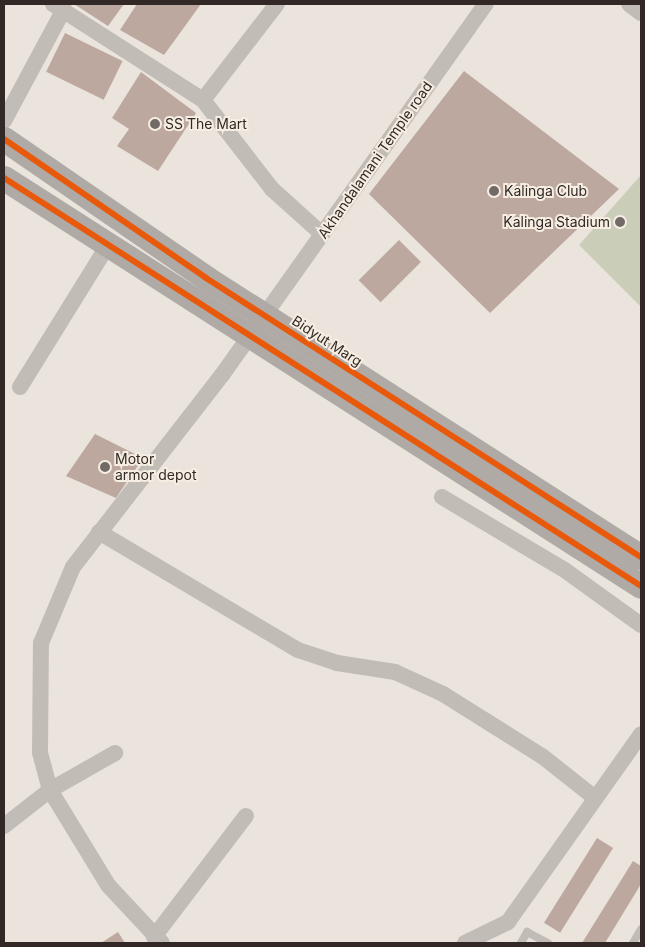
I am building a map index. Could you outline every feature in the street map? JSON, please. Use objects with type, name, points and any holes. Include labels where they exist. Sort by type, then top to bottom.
[{"type":"main road","name":"Bidyut Marg","points":[[4,139],[264,316],[641,557]]},
{"type":"main road","points":[[4,178],[641,586]]},
{"type":"street","points":[[203,100],[277,4]]},
{"type":"street","name":"Akhandalamani Temple road","points":[[158,940],[108,885],[50,790],[40,752],[41,643],[73,567],[98,532],[250,337],[486,4]]},
{"type":"street","points":[[629,4],[641,13]]},
{"type":"street","points":[[4,121],[58,6],[203,100],[272,189],[322,234]]},
{"type":"street","points":[[20,387],[108,245]]},
{"type":"street","points":[[442,497],[566,572],[641,625]]},
{"type":"street","points":[[98,532],[298,650],[337,663],[395,672],[436,690],[542,756],[594,797]]},
{"type":"street","points":[[465,943],[508,922],[594,797],[641,734]]},
{"type":"street","points":[[4,826],[50,790],[115,753]]},
{"type":"street","points":[[158,940],[246,816]]},
{"type":"lane","points":[[633,943],[641,930]]},
{"type":"lane","points":[[521,943],[527,932],[548,943]]},
{"type":"green space","name":"Kalinga Stadium","points":[[641,175],[641,307],[579,245]]},
{"type":"building","points":[[74,4],[124,4],[108,26]]},
{"type":"building","points":[[137,4],[201,4],[164,55],[120,30]]},
{"type":"building","points":[[65,33],[123,61],[104,100],[46,72]]},
{"type":"building","name":"Kalinga Club","points":[[464,71],[619,189],[490,313],[369,194]]},
{"type":"building","name":"SS The Mart","points":[[141,72],[196,113],[158,171],[117,146],[129,129],[112,118]]},
{"type":"building","points":[[399,240],[421,262],[381,302],[359,280]]},
{"type":"building","name":"Motor armor depot","points":[[95,434],[143,458],[116,498],[66,476]]},
{"type":"building","points":[[597,838],[613,848],[560,933],[544,923]]},
{"type":"building","points":[[633,861],[641,866],[641,884],[605,943],[582,943]]},
{"type":"building","points":[[118,932],[125,943],[101,943]]},
{"type":"cycle path","points":[[4,139],[206,278],[641,557]]},
{"type":"cycle path","points":[[4,178],[641,586]]},
{"type":"place","name":"SS The Mart","points":[[155,124]]},
{"type":"place","name":"Kalinga Club","points":[[494,191]]},
{"type":"place","name":"Kalinga Stadium","points":[[620,222]]},
{"type":"place","name":"Motor armor depot","points":[[105,467]]}]
